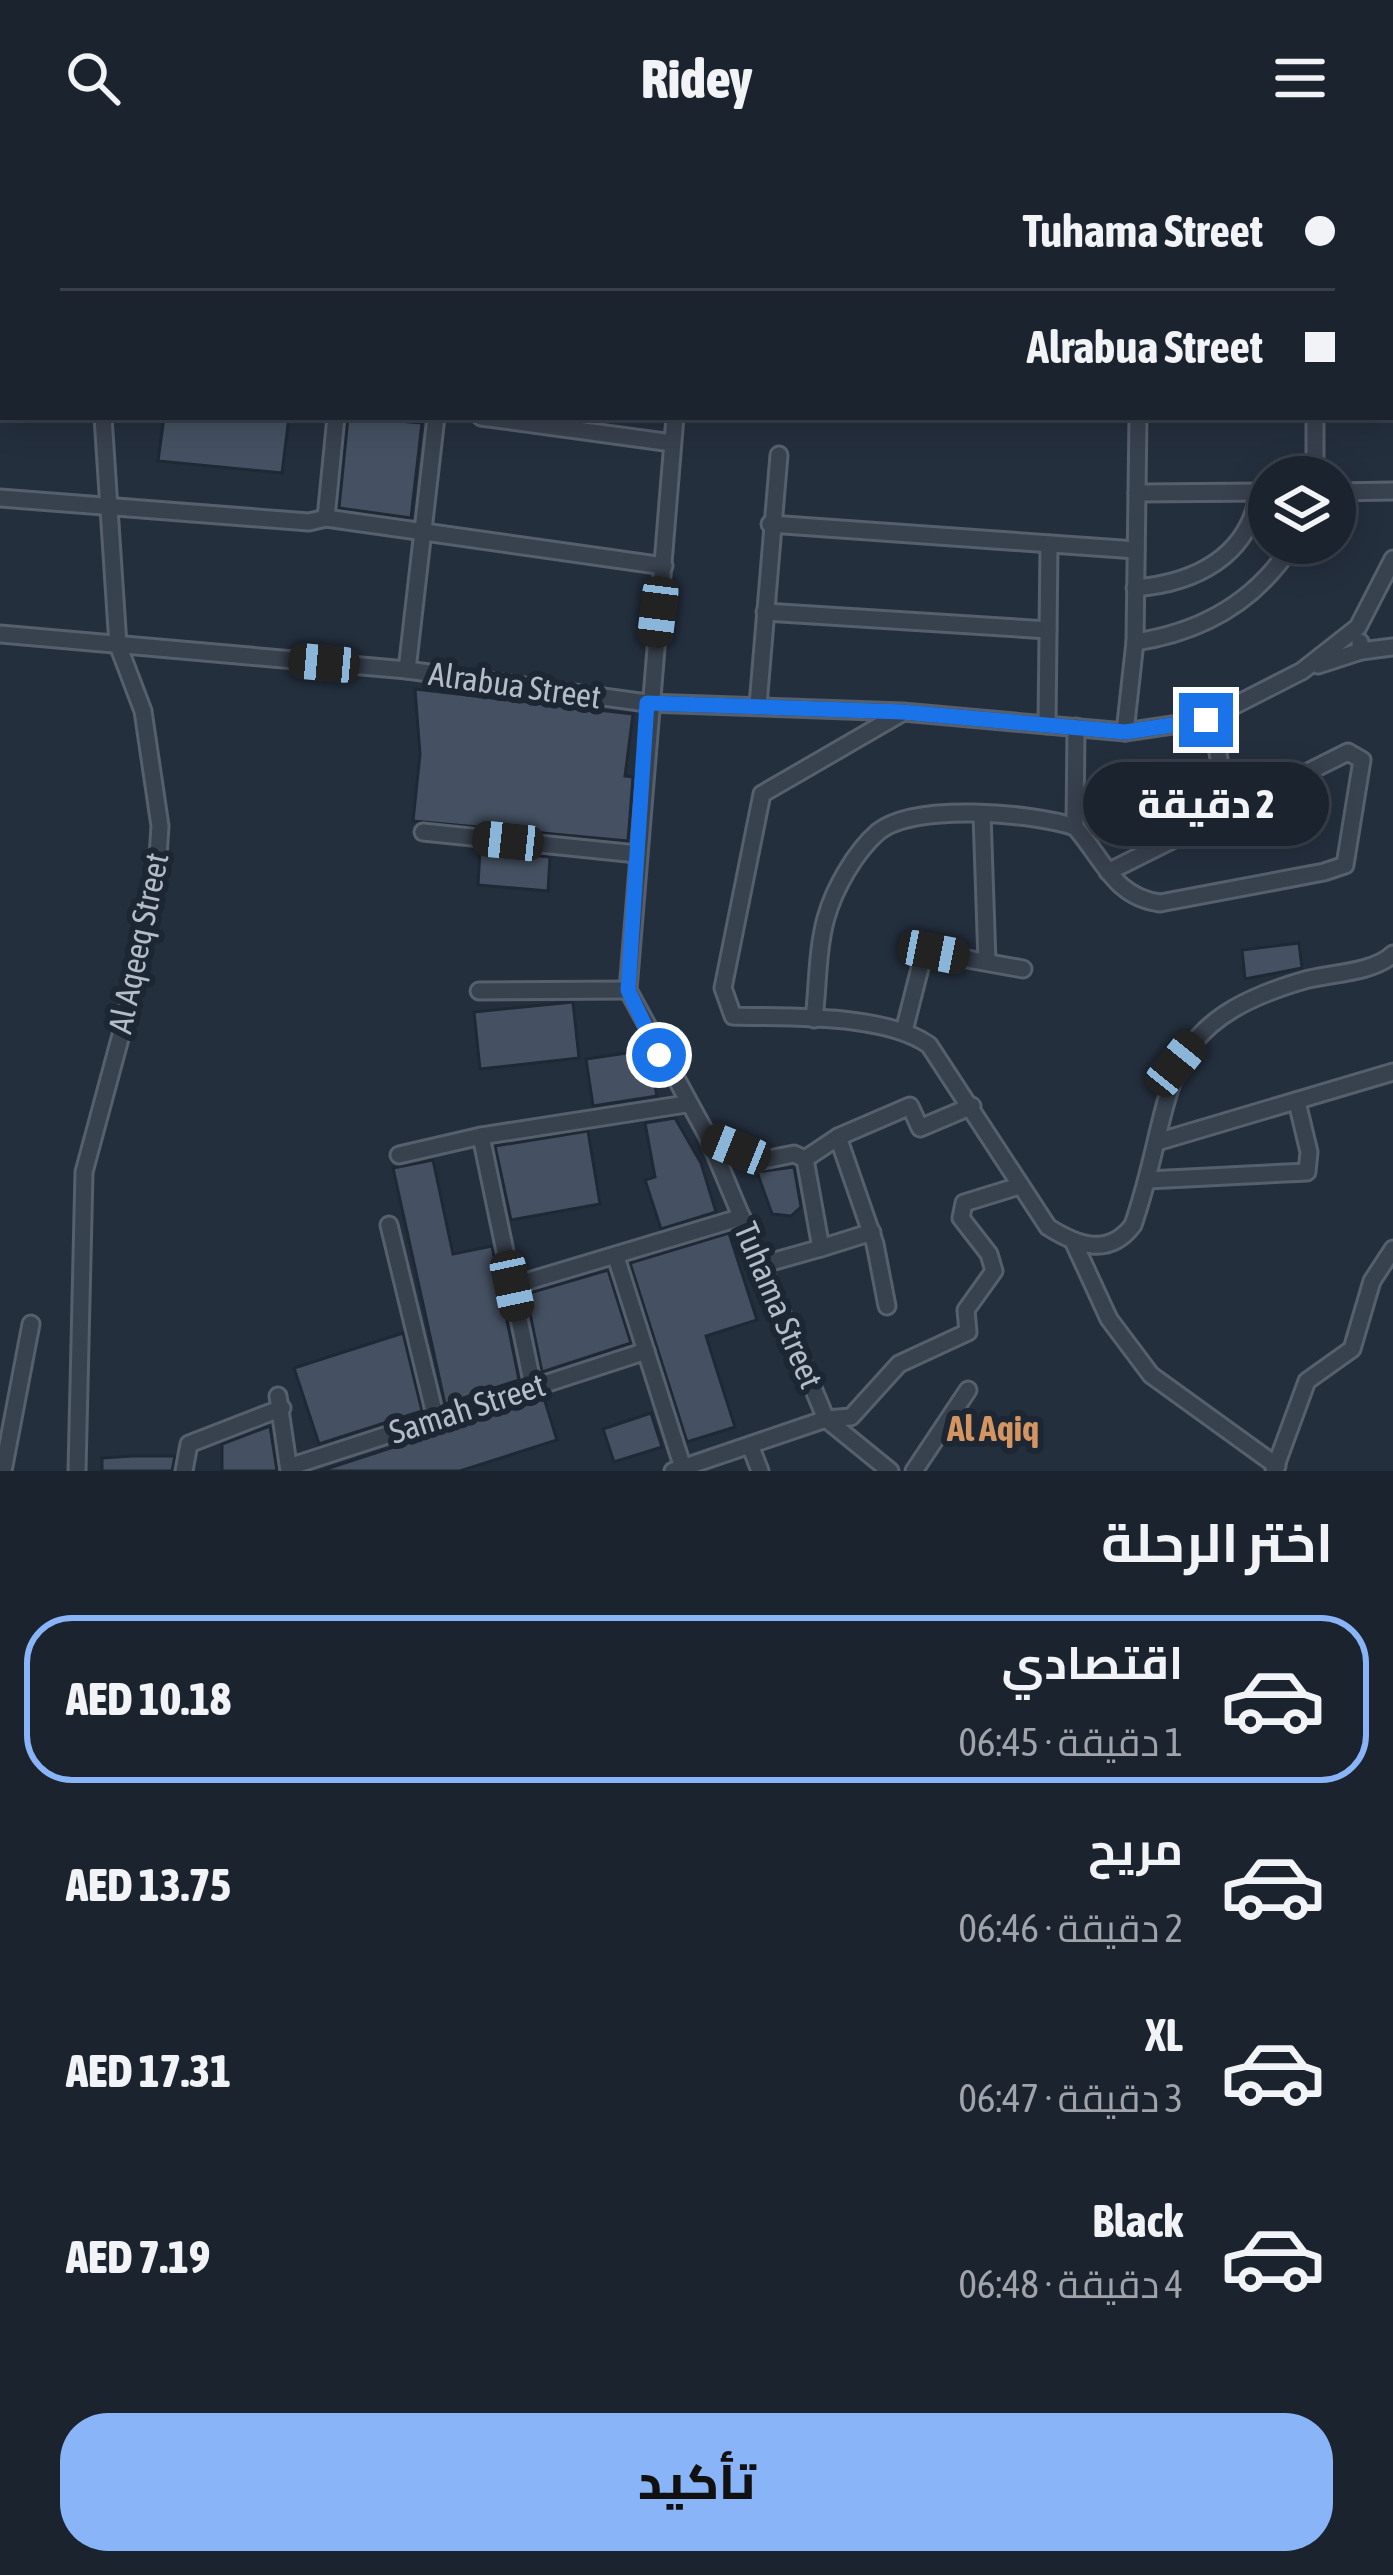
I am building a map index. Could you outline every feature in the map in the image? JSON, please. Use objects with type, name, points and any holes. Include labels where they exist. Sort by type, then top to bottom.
[{"type":"street","name":"Al Aqeeq Street","points":[[77,1471],[84,1172],[125,1019],[157,872],[160,826],[142,711],[118,645],[103,420]]},
{"type":"street","points":[[326,518],[335,420]]},
{"type":"street","points":[[407,670],[436,420]]},
{"type":"street","points":[[504,420],[672,442]]},
{"type":"street","points":[[479,991],[628,990],[647,703],[664,566],[675,420]]},
{"type":"street","points":[[1125,732],[1135,642],[1138,420]]},
{"type":"street","points":[[1315,420],[1315,456]]},
{"type":"street","points":[[758,705],[779,455]]},
{"type":"street","points":[[1356,492],[1393,491]]},
{"type":"street","points":[[1137,493],[1248,492]]},
{"type":"street","points":[[0,498],[309,522],[326,518],[664,566]]},
{"type":"street","points":[[770,524],[1136,550]]},
{"type":"street","points":[[1136,588],[1177,585],[1237,547],[1248,532]]},
{"type":"street","points":[[1047,725],[1049,544]]},
{"type":"street","name":"Alrabua Street","points":[[0,634],[407,670],[647,703],[903,712],[1125,732],[1212,718],[1302,671],[1358,627],[1392,561]]},
{"type":"street","points":[[1135,642],[1168,637],[1224,614],[1280,564]]},
{"type":"street","points":[[765,612],[1048,630]]},
{"type":"street","points":[[1358,627],[1360,651]]},
{"type":"street","points":[[1302,671],[1360,651],[1393,647]]},
{"type":"street","points":[[903,712],[762,794],[723,988],[734,1016],[814,1019],[904,1031],[929,1045],[1048,1226],[1074,1243],[1100,1246],[1121,1241],[1133,1225],[1176,1064],[1220,1016],[1234,1005],[1393,955]]},
{"type":"street","points":[[1212,718],[1228,812]]},
{"type":"street","points":[[1076,728],[1076,827],[1119,889],[1138,901],[1160,903],[1345,865],[1361,792],[1362,760],[1348,752],[1108,872]]},
{"type":"street","points":[[814,1019],[826,918],[851,864],[881,829],[948,814],[1035,814],[1076,827]]},
{"type":"street","points":[[982,814],[987,962]]},
{"type":"street","points":[[423,832],[637,854]]},
{"type":"street","points":[[904,1031],[923,956],[934,952],[1023,969]]},
{"type":"street","name":"Tuhama Street","points":[[628,990],[708,1137],[826,1419],[890,1471]]},
{"type":"street","points":[[1157,1142],[1393,1072]]},
{"type":"street","points":[[1148,1180],[1306,1172],[1309,1152],[1297,1102]]},
{"type":"street","points":[[399,1155],[481,1136],[686,1104]]},
{"type":"street","points":[[805,1159],[838,1137],[910,1106],[920,1128],[972,1106]]},
{"type":"street","points":[[481,1136],[533,1386]]},
{"type":"street","points":[[708,1137],[759,1160],[794,1154],[805,1159]]},
{"type":"street","points":[[838,1137],[872,1232],[887,1306]]},
{"type":"street","points":[[805,1159],[821,1248]]},
{"type":"street","points":[[616,1256],[678,1469],[826,1419],[851,1417],[899,1364],[968,1332],[966,1310],[994,1271],[988,1254],[962,1218],[964,1203],[1019,1186]]},
{"type":"street","points":[[512,1286],[742,1217]]},
{"type":"street","points":[[388,1225],[436,1419]]},
{"type":"street","points":[[764,1264],[872,1232]]},
{"type":"street","points":[[1074,1243],[1109,1319],[1151,1375],[1276,1468],[1307,1381],[1352,1348],[1372,1281],[1393,1249]]},
{"type":"street","points":[[2,1470],[31,1324]]},
{"type":"street","name":"Samah Street","points":[[289,1469],[646,1351]]},
{"type":"street","points":[[914,1471],[968,1390]]},
{"type":"street","points":[[184,1471],[189,1444],[280,1402],[289,1469]]},
{"type":"street","points":[[750,1444],[760,1471]]},
{"type":"building","points":[[164,420],[289,420],[282,473],[158,461]]},
{"type":"building","points":[[348,420],[422,423],[411,518],[339,508]]},
{"type":"building","points":[[415,689],[633,714],[625,776],[633,777],[628,841],[413,821],[420,754]]},
{"type":"building","points":[[480,850],[550,857],[548,891],[478,885]]},
{"type":"building","points":[[1299,943],[1302,968],[1245,979],[1242,950]]},
{"type":"building","points":[[573,1002],[579,1058],[480,1069],[474,1012]]},
{"type":"building","points":[[647,1050],[657,1096],[593,1106],[586,1059]]},
{"type":"building","points":[[675,1118],[701,1163],[716,1212],[661,1229],[645,1180],[655,1177],[645,1123]]},
{"type":"building","points":[[588,1131],[600,1204],[511,1220],[495,1146]]},
{"type":"building","points":[[433,1160],[453,1254],[492,1246],[519,1380],[445,1404],[393,1168]]},
{"type":"building","points":[[794,1167],[801,1207],[791,1216],[772,1214],[757,1172]]},
{"type":"building","points":[[729,1233],[757,1320],[706,1336],[735,1427],[687,1442],[630,1263]]},
{"type":"building","points":[[608,1270],[631,1343],[542,1372],[526,1294]]},
{"type":"building","points":[[403,1333],[422,1411],[319,1444],[294,1368]]},
{"type":"building","points":[[544,1398],[557,1440],[460,1471],[320,1471]]},
{"type":"building","points":[[651,1413],[662,1447],[614,1462],[603,1429]]},
{"type":"building","points":[[270,1426],[277,1471],[222,1471],[222,1444]]},
{"type":"building","points":[[175,1456],[172,1471],[102,1471],[102,1458]]},
{"type":"district","name":"Al Aqiq","points":[[993,1428]]},
{"type":"route","points":[[659,1055],[628,990],[647,703],[903,712],[1125,732],[1206,720]]}]
